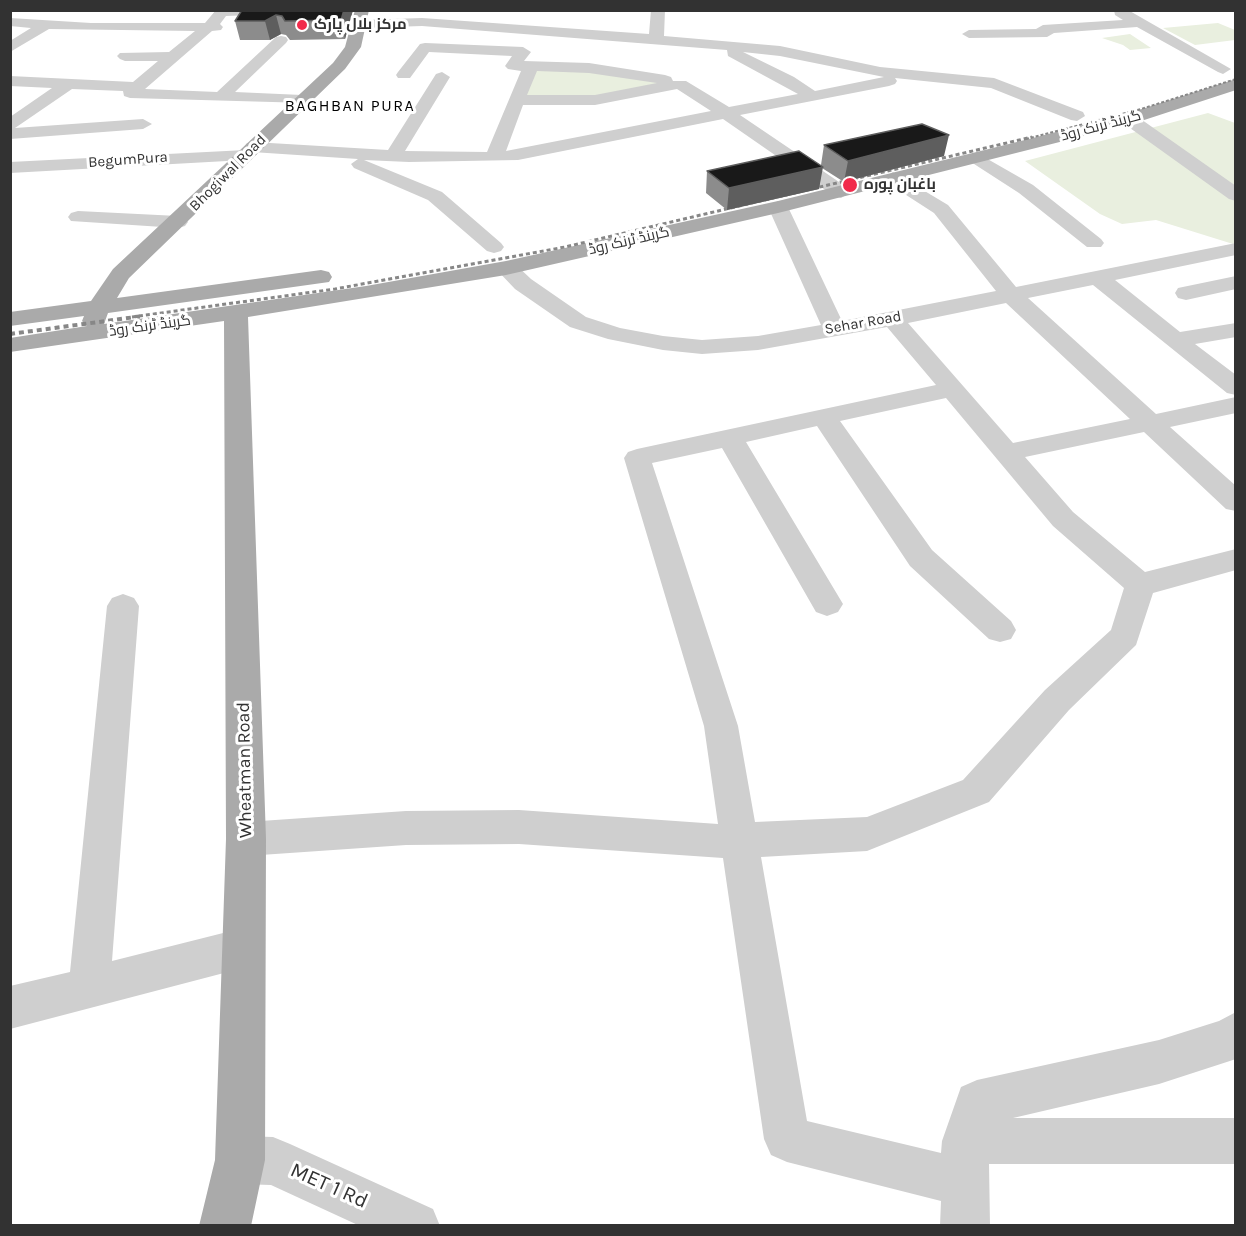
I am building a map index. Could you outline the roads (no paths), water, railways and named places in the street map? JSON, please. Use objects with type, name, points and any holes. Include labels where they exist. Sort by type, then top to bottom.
[{"type":"main road","name":"Bhogiwal Road","points":[[91,334],[98,308],[121,274],[339,66],[353,47],[361,17]]},
{"type":"main road","name":"گرینڈ ٹرنک روڈ","points":[[796,181],[1077,116],[1231,73]]},
{"type":"main road","name":"گرینڈ ٹرنک روڈ","points":[[10,345],[236,313],[506,268],[841,192],[1129,118],[1231,73]]},
{"type":"main road","points":[[471,252],[517,242]]},
{"type":"main road","name":"گرینڈ ٹرنک روڈ","points":[[10,319],[342,274]]},
{"type":"main road","name":"Wheatman Road","points":[[225,1226],[240,1160],[246,839],[236,313]]},
{"type":"street","points":[[393,156],[446,70],[475,62],[496,27],[501,10]]},
{"type":"street","points":[[536,30],[539,10]]},
{"type":"street","points":[[656,39],[658,10]]},
{"type":"street","points":[[1107,10],[1115,10],[1231,73]]},
{"type":"street","points":[[10,22],[51,16],[91,27],[238,27],[252,11]]},
{"type":"street","points":[[78,129],[91,105],[108,92],[134,90],[208,27],[222,12],[252,11]]},
{"type":"street","points":[[10,48],[51,16]]},
{"type":"street","points":[[361,17],[536,30],[574,27],[635,37],[780,51],[865,69],[994,83],[1077,116]]},
{"type":"street","points":[[635,37],[637,19]]},
{"type":"street","points":[[969,34],[1047,33],[1043,29],[1138,23]]},
{"type":"street","points":[[221,96],[281,40]]},
{"type":"street","points":[[404,75],[425,47],[523,52],[513,66],[618,71],[680,84],[841,192]]},
{"type":"street","points":[[728,47],[730,52],[788,80],[811,95]]},
{"type":"street","points":[[124,56],[173,57]]},
{"type":"street","points":[[495,157],[531,66]]},
{"type":"street","points":[[328,154],[464,159],[518,155],[811,95],[916,76]]},
{"type":"street","points":[[10,81],[68,84],[171,95],[302,100]]},
{"type":"street","points":[[15,129],[68,84]]},
{"type":"street","points":[[519,100],[595,100],[680,84]]},
{"type":"street","points":[[130,160],[148,113],[171,95]]},
{"type":"street","points":[[1129,118],[1236,195]]},
{"type":"street","points":[[15,129],[78,129],[143,124]]},
{"type":"street","name":"BegumPura","points":[[10,168],[249,151],[328,154]]},
{"type":"street","points":[[328,154],[403,180],[435,196],[494,247]]},
{"type":"street","points":[[977,158],[1026,189],[1094,243]]},
{"type":"street","points":[[893,178],[941,209],[1010,294],[1236,502]]},
{"type":"street","points":[[778,207],[834,328]]},
{"type":"street","points":[[78,217],[178,222]]},
{"type":"street","name":"Sehar Road","points":[[506,268],[523,284],[578,322],[616,334],[663,343],[702,347],[758,343],[893,319],[1236,249]]},
{"type":"street","points":[[1097,278],[1236,388]]},
{"type":"street","points":[[1186,293],[1236,282]]},
{"type":"street","points":[[893,319],[1063,519],[1140,585]]},
{"type":"street","points":[[1176,340],[1236,330]]},
{"type":"street","points":[[952,389],[637,459],[721,726],[787,1139],[965,1183],[1236,1141]]},
{"type":"street","points":[[1005,453],[1236,405]]},
{"type":"street","points":[[824,417],[921,558],[1000,630]]},
{"type":"street","points":[[730,438],[827,604]]},
{"type":"street","points":[[1140,585],[1236,559]]},
{"type":"street","points":[[246,839],[406,828],[519,827],[707,842],[867,834],[976,791],[1057,700],[1125,636],[1140,585]]},
{"type":"street","points":[[89,988],[123,606]]},
{"type":"street","points":[[10,1008],[243,948]]},
{"type":"street","points":[[965,1183],[977,1103],[1159,1062],[1236,1034]]},
{"type":"street","name":"MET 1 Rd","points":[[240,1160],[273,1161],[416,1226]]},
{"type":"railway","points":[[1026,139],[1141,109],[1236,79]]},
{"type":"railway","points":[[132,317],[335,289],[565,247],[1032,137]]},
{"type":"railway","points":[[10,334],[143,316]]},
{"type":"place","name":"مرکز بلال پارک","points":[[302,25]]},
{"type":"place","name":"باغبان پورہ","points":[[850,185]]},
{"type":"district","name":"BAGHBAN PURA","points":[[350,106]]}]
